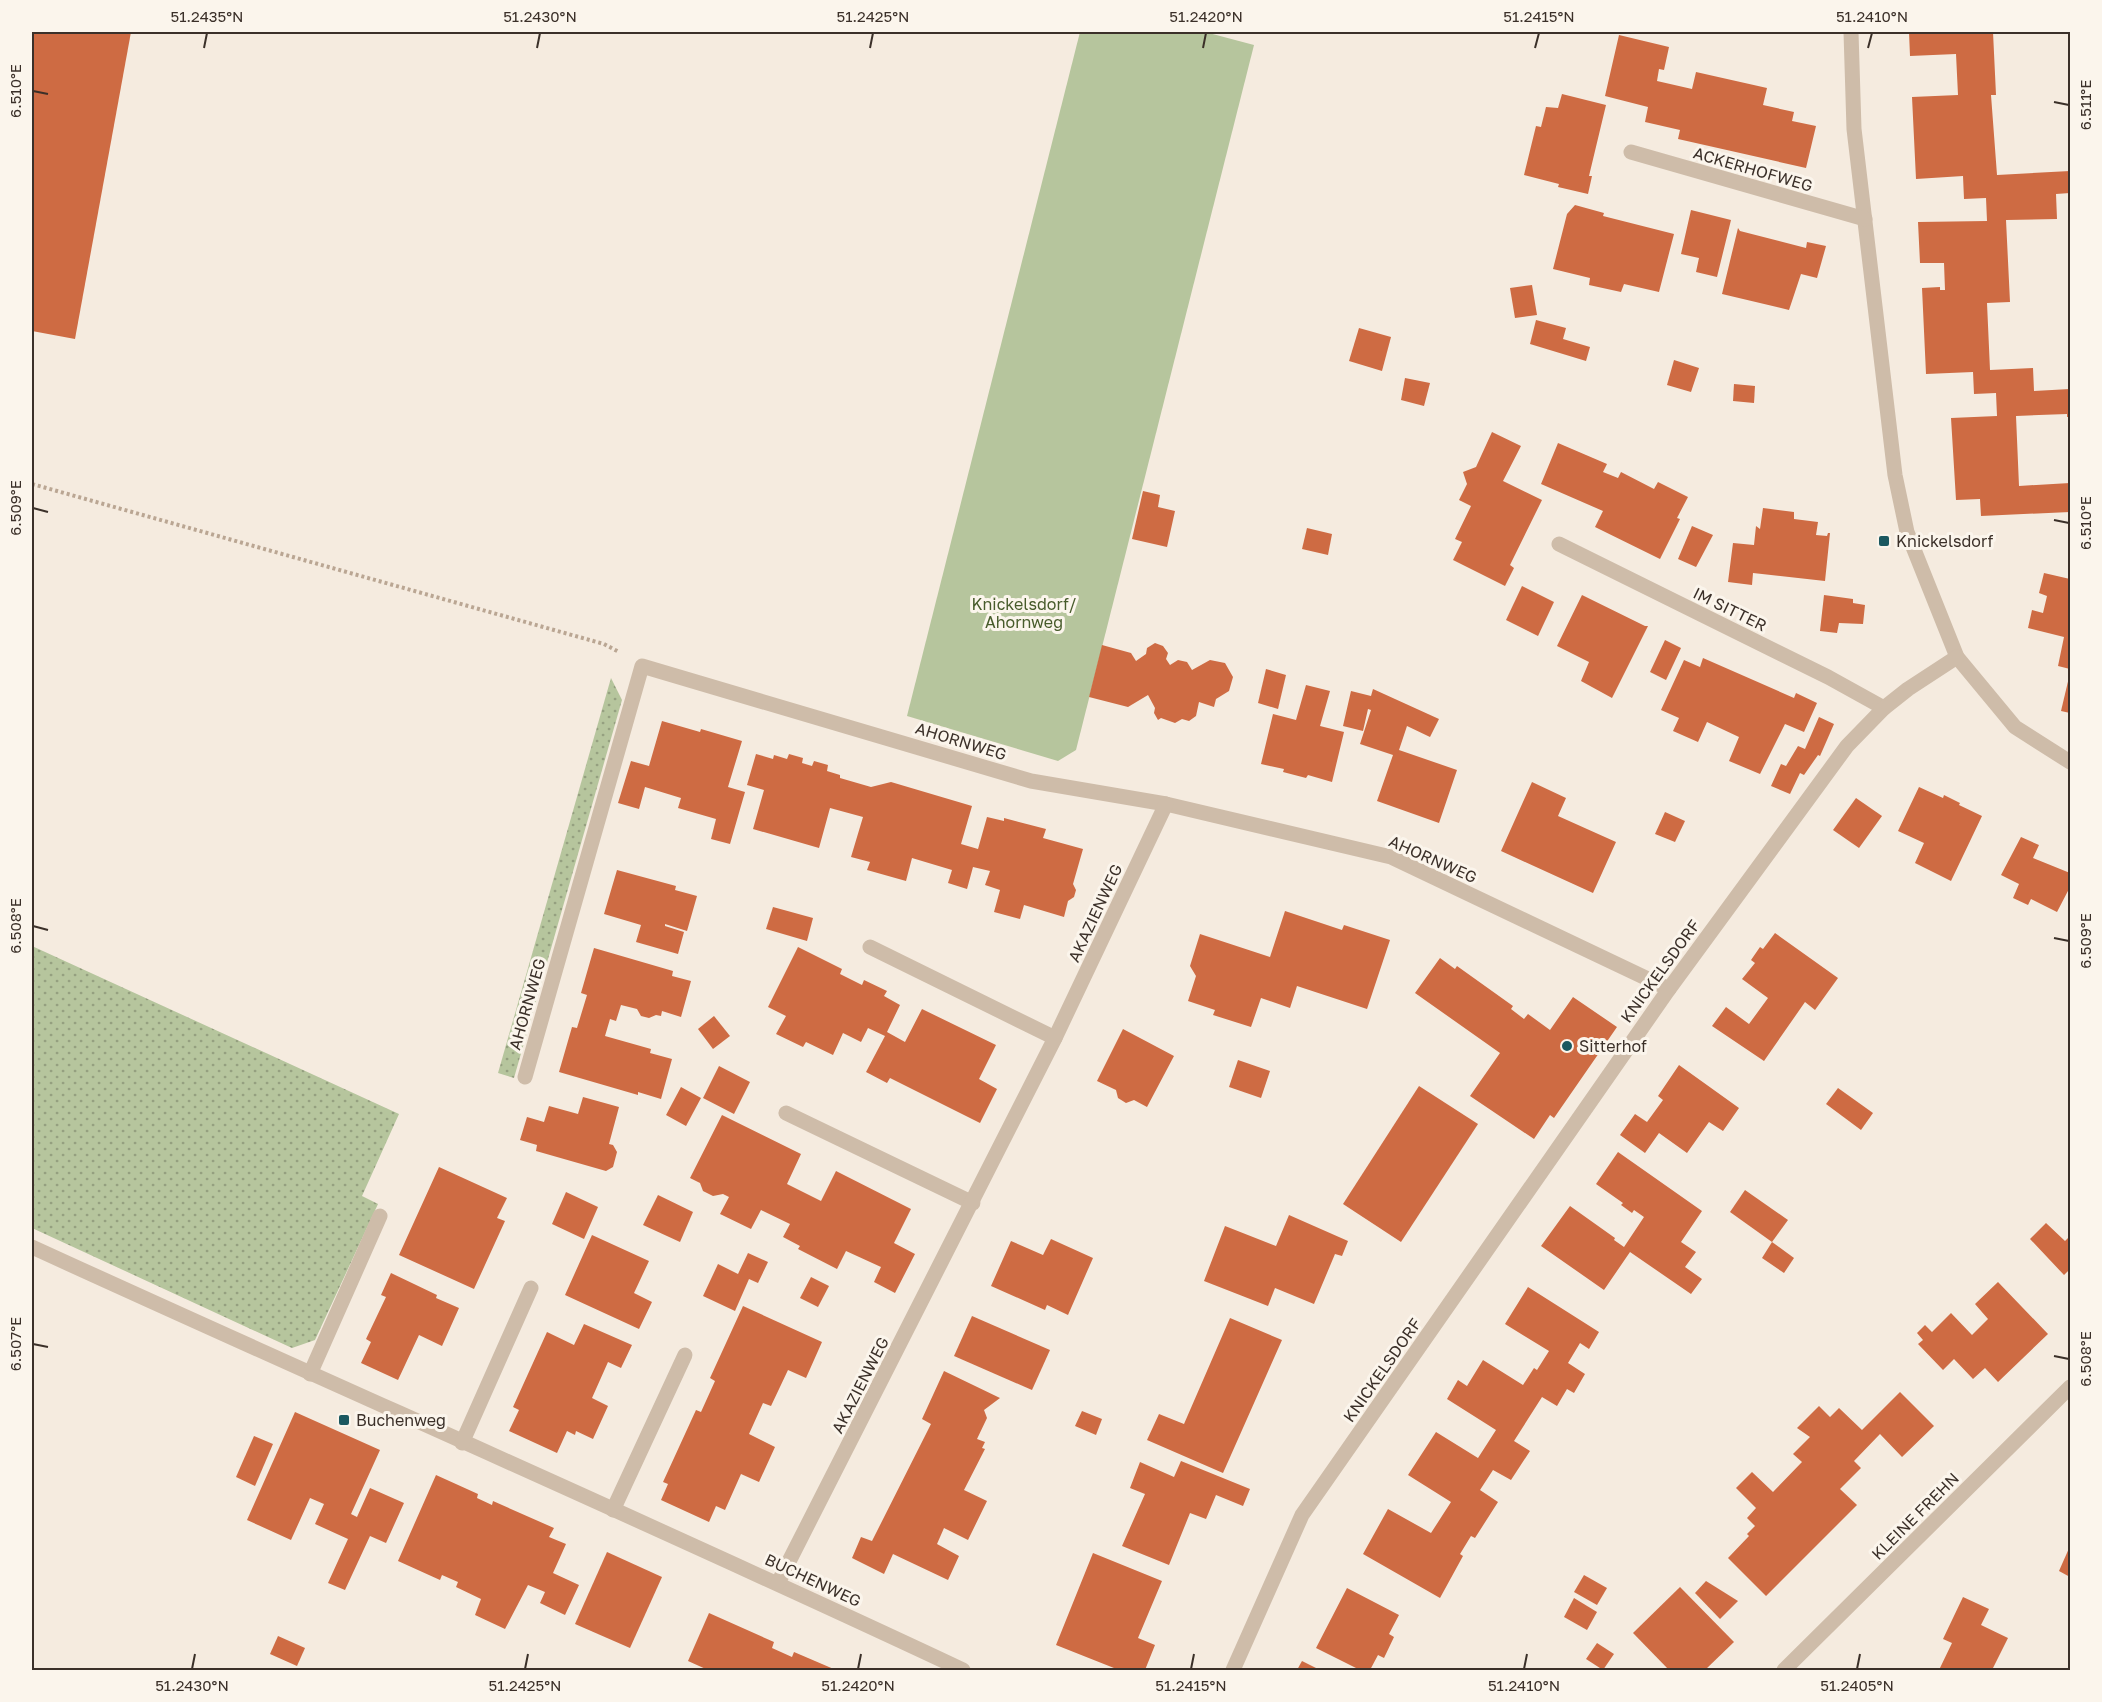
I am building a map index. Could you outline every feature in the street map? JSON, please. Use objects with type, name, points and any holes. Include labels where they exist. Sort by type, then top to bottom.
[{"type":"street","points":[[1851,32],[1854,129],[1895,475],[1906,532],[1957,657],[2015,727],[2070,762]]},
{"type":"street","name":"ACKERHOFWEG","points":[[1631,152],[1864,219]]},
{"type":"street","name":"IM SITTER","points":[[1558,544],[1828,677],[1884,708]]},
{"type":"street","name":"KNICKELSDORF","points":[[1233,1671],[1302,1515],[1669,989],[1847,746],[1884,708],[1908,689],[1957,657]]},
{"type":"street","name":"AHORNWEG","points":[[525,1077],[642,666],[1031,781],[1166,804],[1391,857],[1669,989]]},
{"type":"street","name":"AKAZIENWEG","points":[[778,1583],[973,1203],[1055,1038],[1166,804]]},
{"type":"street","points":[[870,947],[1055,1038]]},
{"type":"street","points":[[786,1113],[973,1203]]},
{"type":"street","points":[[310,1374],[380,1216]]},
{"type":"street","name":"BUCHENWEG","points":[[32,1248],[778,1583],[963,1671]]},
{"type":"street","points":[[462,1443],[531,1288]]},
{"type":"street","points":[[613,1510],[685,1355]]},
{"type":"street","name":"KLEINE FREHN","points":[[1784,1671],[2070,1387]]},
{"type":"path","points":[[32,484],[604,644],[642,666]]},
{"type":"green space","name":"Knickelsdorf/ Ahornweg","points":[[1080,32],[1205,32],[1254,45],[1076,750],[1058,761],[907,716]]},
{"type":"green space","points":[[611,678],[622,700],[514,1078],[498,1073]]},
{"type":"green space","points":[[32,946],[399,1114],[362,1196],[378,1204],[315,1340],[292,1348],[32,1228]]},
{"type":"building","points":[[32,32],[131,32],[75,339],[32,331]]},
{"type":"building","points":[[1909,32],[1993,32],[1996,95],[1991,95],[1997,175],[2070,171],[2070,193],[2056,194],[2057,219],[2006,220],[2010,302],[1987,303],[1990,370],[2033,368],[2034,391],[2070,389],[2070,417],[2067,417],[2067,414],[2016,416],[2019,486],[2070,483],[2070,512],[1981,516],[1980,499],[1956,500],[1951,418],[1997,416],[1996,393],[1974,394],[1973,372],[1926,374],[1922,288],[1940,287],[1940,290],[1945,290],[1944,263],[1920,263],[1918,222],[1987,221],[1986,198],[1964,199],[1963,176],[1916,179],[1912,97],[1958,95],[1956,54],[1910,56]]},
{"type":"building","points":[[1619,35],[1669,47],[1664,70],[1659,69],[1657,81],[1692,89],[1696,72],[1767,88],[1763,105],[1794,112],[1792,121],[1816,126],[1806,168],[1678,139],[1680,130],[1645,122],[1648,107],[1605,96]]},
{"type":"building","points":[[1562,94],[1606,105],[1589,176],[1592,176],[1588,194],[1558,187],[1559,184],[1524,175],[1536,126],[1541,127],[1546,107],[1558,108]]},
{"type":"building","points":[[1575,205],[1604,213],[1603,216],[1674,234],[1659,292],[1624,284],[1621,292],[1589,285],[1590,278],[1553,269],[1567,214]]},
{"type":"building","points":[[1691,210],[1731,220],[1717,277],[1696,272],[1699,258],[1681,254]]},
{"type":"building","points":[[1738,228],[1740,231],[1806,248],[1807,242],[1826,246],[1817,278],[1801,274],[1789,310],[1722,294]]},
{"type":"building","points":[[1532,285],[1537,315],[1515,318],[1510,288]]},
{"type":"building","points":[[1536,320],[1566,328],[1563,339],[1590,347],[1586,361],[1530,344]]},
{"type":"building","points":[[1359,328],[1391,337],[1382,371],[1349,361]]},
{"type":"building","points":[[1674,360],[1699,368],[1691,392],[1667,385]]},
{"type":"building","points":[[1405,378],[1430,383],[1424,406],[1401,400]]},
{"type":"building","points":[[1734,384],[1755,386],[1754,403],[1733,401]]},
{"type":"building","points":[[1492,432],[1521,446],[1503,481],[1542,500],[1510,565],[1514,568],[1505,586],[1453,560],[1462,542],[1455,539],[1471,506],[1459,500],[1467,484],[1463,472],[1476,467]]},
{"type":"building","points":[[1558,443],[1607,464],[1603,472],[1618,478],[1621,472],[1654,489],[1658,482],[1688,497],[1660,559],[1595,527],[1603,511],[1541,484]]},
{"type":"building","points":[[1143,491],[1160,495],[1158,507],[1175,511],[1167,547],[1132,539]]},
{"type":"building","points":[[1763,508],[1794,512],[1794,519],[1818,522],[1816,535],[1827,536],[1830,533],[1825,581],[1753,573],[1752,585],[1728,582],[1733,543],[1754,545],[1756,526],[1760,529]]},
{"type":"building","points":[[1692,526],[1713,535],[1696,567],[1678,559]]},
{"type":"building","points":[[1307,528],[1332,534],[1328,555],[1302,549]]},
{"type":"building","points":[[2044,573],[2070,579],[2070,669],[2058,666],[2064,637],[2028,628],[2032,610],[2043,613],[2047,596],[2039,593]]},
{"type":"building","points":[[1522,586],[1554,602],[1538,636],[1506,620]]},
{"type":"building","points":[[1582,595],[1648,626],[1612,698],[1581,681],[1589,662],[1557,646]]},
{"type":"building","points":[[1824,595],[1853,599],[1853,603],[1865,605],[1863,624],[1839,623],[1837,633],[1820,631]]},
{"type":"building","points":[[1665,640],[1681,648],[1666,680],[1650,672]]},
{"type":"building","points":[[1155,643],[1163,646],[1168,653],[1166,659],[1170,665],[1178,660],[1187,662],[1192,670],[1210,660],[1225,663],[1233,677],[1229,691],[1216,699],[1214,707],[1199,702],[1196,716],[1189,721],[1182,719],[1175,723],[1161,718],[1158,720],[1148,695],[1128,707],[1089,697],[1102,645],[1131,653],[1136,661],[1146,654],[1147,648]]},
{"type":"building","points":[[1703,658],[1794,698],[1796,693],[1817,703],[1804,732],[1785,724],[1760,774],[1729,761],[1739,737],[1707,722],[1698,742],[1673,731],[1679,718],[1661,710],[1684,660],[1700,667]]},
{"type":"building","points":[[1266,669],[1286,675],[1278,709],[1258,703]]},
{"type":"building","points":[[2070,673],[2070,713],[2061,711]]},
{"type":"building","points":[[1306,685],[1330,691],[1320,726],[1344,732],[1332,782],[1308,775],[1306,778],[1283,772],[1284,769],[1261,764],[1273,714],[1296,720]]},
{"type":"building","points":[[1373,689],[1439,719],[1430,737],[1407,726],[1399,750],[1457,770],[1439,823],[1377,801],[1393,755],[1360,744],[1371,710],[1368,709],[1363,731],[1343,726],[1351,691],[1371,696]]},
{"type":"building","points":[[1819,717],[1834,724],[1820,756],[1818,755],[1804,775],[1800,773],[1790,794],[1771,786],[1781,764],[1786,766],[1798,746],[1805,749]]},
{"type":"building","points":[[662,721],[742,741],[728,787],[745,792],[730,844],[711,839],[716,819],[678,808],[681,798],[645,787],[639,809],[618,803],[631,761],[649,766]]},
{"type":"building","points":[[756,754],[773,759],[774,755],[787,759],[789,754],[803,758],[802,763],[812,766],[814,761],[828,765],[827,771],[840,775],[840,778],[871,787],[891,782],[972,806],[961,844],[978,849],[987,817],[1004,821],[1004,818],[1046,829],[1043,838],[1083,849],[1073,884],[1076,890],[1074,897],[1068,901],[1064,917],[1024,905],[1020,919],[994,912],[1000,890],[985,885],[990,871],[973,867],[967,889],[948,883],[952,870],[912,858],[906,881],[867,870],[870,862],[851,857],[863,817],[830,808],[819,848],[753,829],[764,790],[747,785]]},
{"type":"building","points":[[1532,782],[1566,798],[1558,816],[1616,842],[1593,893],[1501,851]]},
{"type":"building","points":[[1919,787],[1943,798],[1944,795],[1982,816],[1951,881],[1915,863],[1924,843],[1898,831]]},
{"type":"building","points":[[1856,798],[1882,816],[1859,848],[1833,830]]},
{"type":"building","points":[[1665,812],[1685,821],[1675,842],[1655,834]]},
{"type":"building","points":[[2021,837],[2039,845],[2033,858],[2070,873],[2070,887],[2057,912],[2031,899],[2028,905],[2013,898],[2019,884],[2001,875]]},
{"type":"building","points":[[617,870],[676,886],[675,890],[697,896],[687,931],[665,924],[665,926],[684,932],[678,954],[636,942],[641,925],[604,914]]},
{"type":"building","points":[[773,907],[813,918],[807,941],[766,929]]},
{"type":"building","points":[[1285,911],[1342,930],[1344,925],[1390,940],[1367,1009],[1297,986],[1290,1008],[1261,998],[1251,1027],[1213,1015],[1215,1010],[1188,1001],[1196,976],[1190,966],[1200,934],[1270,957]]},
{"type":"building","points":[[1775,933],[1838,978],[1815,1010],[1805,1002],[1764,1061],[1712,1026],[1726,1007],[1749,1024],[1768,998],[1742,979],[1755,963],[1751,960],[1760,947],[1763,949]]},
{"type":"building","points":[[798,947],[842,969],[840,974],[862,985],[864,980],[887,991],[884,996],[900,1005],[887,1032],[905,1042],[922,1009],[996,1045],[979,1079],[997,1089],[980,1123],[890,1078],[887,1083],[866,1072],[885,1036],[868,1028],[861,1042],[843,1033],[833,1055],[806,1042],[803,1047],[776,1034],[786,1016],[768,1007]]},
{"type":"building","points":[[594,948],[673,971],[672,976],[691,981],[681,1017],[662,1011],[661,1016],[656,1015],[649,1018],[641,1016],[637,1009],[621,1005],[616,1021],[610,1019],[605,1036],[651,1049],[650,1053],[672,1059],[661,1099],[638,1092],[638,1095],[559,1072],[572,1027],[577,1028],[587,995],[581,993]]},
{"type":"building","points":[[1440,958],[1455,969],[1457,966],[1513,1006],[1511,1009],[1524,1019],[1528,1014],[1550,1030],[1573,997],[1617,1027],[1554,1118],[1550,1115],[1534,1139],[1470,1096],[1500,1053],[1415,993]]},
{"type":"building","points":[[714,1016],[730,1036],[713,1049],[698,1029]]},
{"type":"building","points":[[1123,1029],[1174,1056],[1147,1107],[1134,1100],[1126,1103],[1118,1098],[1116,1090],[1097,1081]]},
{"type":"building","points":[[1238,1060],[1270,1071],[1261,1098],[1229,1087]]},
{"type":"building","points":[[1679,1065],[1739,1108],[1723,1131],[1709,1122],[1687,1153],[1659,1133],[1645,1153],[1620,1135],[1635,1114],[1647,1122],[1663,1100],[1658,1096]]},
{"type":"building","points":[[719,1066],[750,1082],[734,1114],[703,1098]]},
{"type":"building","points":[[1419,1086],[1478,1124],[1401,1242],[1343,1204]]},
{"type":"building","points":[[681,1087],[701,1098],[686,1126],[666,1115]]},
{"type":"building","points":[[1838,1088],[1873,1113],[1861,1130],[1826,1104]]},
{"type":"building","points":[[583,1097],[619,1107],[609,1144],[613,1145],[617,1152],[613,1167],[606,1171],[536,1151],[537,1145],[520,1140],[527,1117],[544,1122],[549,1106],[578,1114]]},
{"type":"building","points":[[722,1115],[801,1154],[787,1184],[821,1201],[836,1171],[911,1209],[894,1243],[915,1254],[895,1293],[874,1282],[881,1267],[846,1251],[837,1269],[798,1249],[800,1246],[783,1237],[790,1224],[761,1210],[751,1229],[720,1214],[729,1197],[723,1194],[713,1196],[703,1191],[700,1183],[690,1178]]},
{"type":"building","points":[[1618,1152],[1702,1211],[1681,1242],[1696,1252],[1685,1267],[1702,1279],[1691,1294],[1630,1252],[1604,1290],[1541,1246],[1570,1206],[1624,1247],[1644,1217],[1634,1210],[1632,1213],[1621,1205],[1623,1203],[1596,1184]]},
{"type":"building","points":[[439,1167],[507,1198],[497,1218],[505,1221],[474,1289],[399,1255]]},
{"type":"building","points":[[1745,1190],[1788,1220],[1772,1242],[1730,1212]]},
{"type":"building","points":[[566,1192],[598,1207],[584,1239],[552,1224]]},
{"type":"building","points":[[658,1195],[693,1212],[680,1242],[643,1225]]},
{"type":"building","points":[[1289,1215],[1348,1241],[1342,1256],[1335,1254],[1314,1304],[1275,1288],[1268,1306],[1204,1281],[1225,1226],[1276,1246]]},
{"type":"building","points":[[2046,1223],[2065,1241],[2070,1236],[2070,1269],[2064,1275],[2030,1239]]},
{"type":"building","points":[[592,1235],[649,1261],[634,1293],[652,1302],[639,1329],[565,1295]]},
{"type":"building","points":[[1051,1239],[1093,1258],[1068,1315],[1047,1305],[1045,1310],[991,1286],[1011,1241],[1043,1255]]},
{"type":"building","points":[[1772,1242],[1794,1258],[1784,1273],[1762,1258]]},
{"type":"building","points":[[748,1253],[768,1262],[758,1283],[749,1279],[735,1311],[703,1296],[718,1264],[738,1274]]},
{"type":"building","points":[[391,1273],[459,1308],[442,1346],[419,1335],[398,1380],[361,1363],[371,1342],[366,1339],[386,1297],[381,1295]]},
{"type":"building","points":[[811,1277],[829,1286],[818,1307],[800,1298]]},
{"type":"building","points":[[1998,1282],[2048,1334],[1998,1382],[1985,1368],[1973,1379],[1954,1359],[1943,1370],[1918,1344],[1923,1340],[1917,1333],[1925,1325],[1932,1332],[1951,1313],[1972,1335],[1988,1319],[1975,1304]]},
{"type":"building","points":[[1528,1287],[1599,1332],[1589,1349],[1580,1343],[1568,1363],[1585,1374],[1574,1393],[1567,1389],[1557,1406],[1542,1397],[1514,1441],[1530,1451],[1511,1480],[1493,1470],[1480,1490],[1498,1502],[1475,1538],[1471,1536],[1460,1554],[1463,1556],[1440,1598],[1363,1554],[1388,1509],[1431,1533],[1451,1502],[1408,1475],[1436,1432],[1478,1458],[1496,1430],[1447,1399],[1458,1380],[1467,1386],[1483,1360],[1523,1385],[1534,1368],[1537,1370],[1549,1351],[1505,1324]]},
{"type":"building","points":[[743,1306],[822,1342],[806,1378],[788,1370],[771,1406],[763,1403],[749,1434],[775,1447],[759,1482],[741,1474],[725,1510],[716,1506],[709,1522],[661,1500],[668,1484],[663,1482],[696,1410],[701,1412],[715,1381],[710,1378]]},
{"type":"building","points":[[972,1316],[1050,1350],[1032,1390],[954,1356]]},
{"type":"building","points":[[1230,1318],[1282,1340],[1223,1473],[1147,1440],[1159,1414],[1184,1424]]},
{"type":"building","points":[[584,1324],[632,1345],[621,1368],[608,1362],[592,1398],[608,1406],[593,1439],[576,1431],[575,1435],[567,1431],[557,1453],[509,1431],[519,1410],[513,1407],[547,1332],[574,1345]]},
{"type":"building","points":[[944,1371],[1000,1398],[984,1410],[987,1418],[977,1439],[985,1442],[982,1448],[985,1449],[964,1490],[987,1501],[968,1540],[944,1528],[937,1544],[959,1556],[948,1580],[893,1554],[884,1574],[852,1558],[861,1537],[872,1541],[931,1424],[922,1419]]},
{"type":"building","points":[[1900,1392],[1934,1426],[1902,1457],[1880,1434],[1854,1461],[1861,1468],[1840,1489],[1857,1505],[1766,1596],[1728,1558],[1749,1536],[1747,1534],[1755,1526],[1747,1518],[1756,1508],[1736,1488],[1752,1472],[1773,1492],[1802,1462],[1793,1454],[1810,1437],[1797,1428],[1819,1406],[1830,1417],[1839,1408],[1862,1430]]},
{"type":"building","points":[[1082,1411],[1102,1419],[1096,1435],[1075,1426]]},
{"type":"building","points":[[295,1412],[380,1450],[351,1514],[357,1517],[370,1488],[404,1503],[386,1543],[370,1536],[345,1590],[328,1583],[348,1539],[315,1524],[324,1504],[310,1498],[291,1540],[247,1520]]},
{"type":"building","points":[[254,1436],[273,1444],[255,1486],[236,1477]]},
{"type":"building","points":[[1181,1461],[1250,1489],[1243,1506],[1216,1495],[1206,1519],[1190,1513],[1169,1565],[1122,1546],[1145,1494],[1130,1488],[1140,1462],[1174,1477]]},
{"type":"building","points":[[436,1475],[478,1494],[477,1498],[492,1505],[493,1501],[554,1528],[549,1537],[566,1544],[553,1573],[579,1585],[565,1615],[540,1603],[545,1592],[528,1585],[505,1629],[475,1615],[481,1599],[456,1587],[458,1582],[442,1575],[440,1580],[398,1561]]},
{"type":"building","points":[[2070,1546],[2070,1577],[2059,1571]]},
{"type":"building","points":[[607,1552],[662,1577],[630,1648],[575,1624]]},
{"type":"building","points":[[1093,1553],[1162,1581],[1138,1638],[1155,1645],[1145,1670],[1119,1670],[1056,1645]]},
{"type":"building","points":[[1584,1575],[1607,1588],[1597,1605],[1574,1592]]},
{"type":"building","points":[[1706,1581],[1738,1601],[1720,1619],[1695,1593]]},
{"type":"building","points":[[1680,1587],[1734,1642],[1705,1670],[1669,1670],[1633,1633]]},
{"type":"building","points":[[1347,1588],[1399,1615],[1389,1634],[1394,1637],[1384,1658],[1378,1655],[1370,1670],[1360,1670],[1316,1648]]},
{"type":"building","points":[[1963,1597],[1989,1609],[1981,1625],[2008,1638],[1992,1670],[1939,1670],[1952,1643],[1943,1639]]},
{"type":"building","points":[[1574,1598],[1597,1612],[1587,1630],[1564,1617]]},
{"type":"building","points":[[709,1613],[774,1642],[772,1648],[792,1657],[794,1652],[836,1670],[708,1670],[688,1661]]},
{"type":"building","points":[[278,1636],[305,1648],[297,1666],[270,1654]]},
{"type":"building","points":[[1597,1643],[1614,1654],[1603,1670],[1586,1659]]},
{"type":"building","points":[[1302,1661],[1320,1670],[1297,1670]]},
{"type":"place","name":"Knickelsdorf","points":[[1884,541]]},
{"type":"place","name":"Sitterhof","points":[[1567,1046]]},
{"type":"place","name":"Buchenweg","points":[[344,1420]]}]
